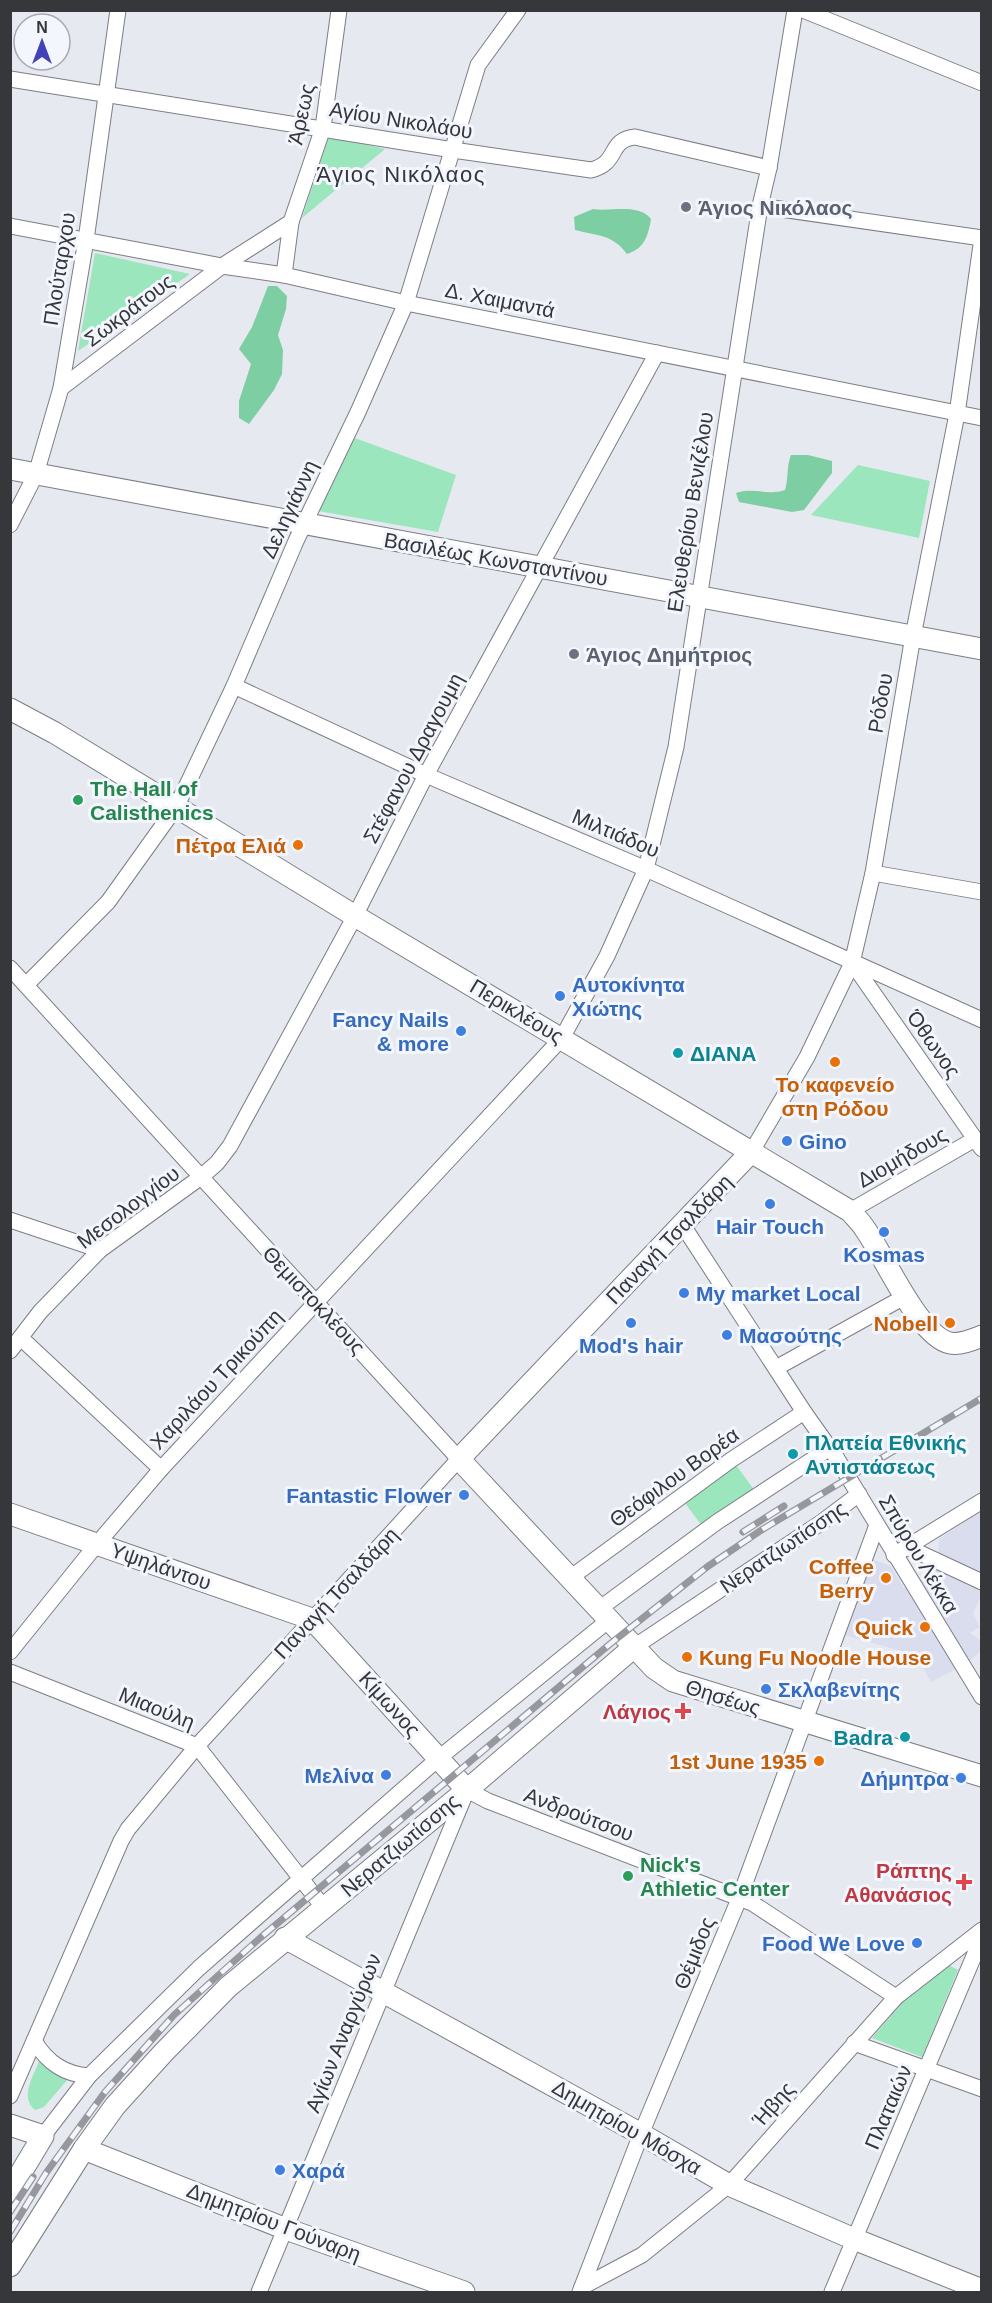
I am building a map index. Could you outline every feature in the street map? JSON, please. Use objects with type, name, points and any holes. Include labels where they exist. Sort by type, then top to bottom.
[{"type":"street","name":"Πλούταρχου","points":[[10,525],[36,474],[61,388],[86,240],[118,10]]},
{"type":"street","name":"Άρεως","points":[[284,275],[291,222],[323,128],[339,10]]},
{"type":"street","name":"Δεληγιάννη","points":[[26,985],[108,902],[176,807],[234,686],[304,524],[358,412],[406,303],[478,65],[518,10]]},
{"type":"street","name":"Ελευθερίου Βενιζέλου","points":[[562,1038],[607,956],[646,869],[676,747],[760,206],[769,168],[795,10]]},
{"type":"street","points":[[803,10],[981,83]]},
{"type":"street","name":"Αγίου Νικολάου","points":[[10,79],[591,170],[607,164],[620,142],[626,138],[635,138],[769,168]]},
{"type":"street","points":[[760,206],[981,238]]},
{"type":"street","points":[[222,266],[291,222]]},
{"type":"street","name":"Δ. Χαιμαντά","points":[[10,226],[222,266],[284,275],[406,303],[981,418]]},
{"type":"street","name":"Ρόδου","points":[[752,1151],[807,1057],[852,963],[873,873],[913,636],[957,414],[981,238]]},
{"type":"street","name":"Σωκράτους","points":[[61,388],[222,266]]},
{"type":"street","name":"Στέφανου Δραγουμη","points":[[201,1177],[217,1163],[230,1146],[355,916],[426,775],[657,353]]},
{"type":"street","name":"Βασιλέως Κωνσταντίνου","points":[[10,470],[981,649]]},
{"type":"street","name":"Μιλτιάδου","points":[[234,686],[426,775],[646,869],[981,1020]]},
{"type":"street","name":"Περικλέους","points":[[10,709],[55,733],[355,916],[850,1211],[865,1229],[922,1322],[939,1339],[959,1344],[981,1336]]},
{"type":"street","points":[[873,873],[981,892]]},
{"type":"street","name":"Όθωνος","points":[[852,963],[978,1144]]},
{"type":"street","name":"Θεμιστοκλέους","points":[[10,968],[609,1620]]},
{"type":"street","name":"Χαριλάου Τρικούπη","points":[[10,1652],[161,1469],[562,1038]]},
{"type":"street","name":"Διομήδους","points":[[850,1211],[978,1144]]},
{"type":"street","name":"Παναγή Τσαλδάρη","points":[[10,2096],[120,1841],[197,1746],[312,1619],[459,1459],[752,1151]]},
{"type":"street","name":"Μεσολογγίου","points":[[10,1351],[40,1312],[100,1250],[201,1177]]},
{"type":"street","points":[[10,1220],[100,1250]]},
{"type":"street","name":"Σπύρου Λέκκα","points":[[682,1224],[804,1412],[830,1448],[877,1525],[901,1551],[981,1697]]},
{"type":"street","points":[[776,1368],[906,1296]]},
{"type":"street","points":[[21,1338],[161,1469]]},
{"type":"street","name":"Θεόφιλου Βορέα","points":[[570,1578],[731,1460],[804,1412]]},
{"type":"street","name":"Νερατζιωτίσσης","points":[[10,2191],[44,2136],[89,2076],[199,1968],[439,1758],[609,1620],[717,1522],[830,1448]]},
{"type":"street","name":"Νερατζιωτίσσης","points":[[10,2266],[84,2150],[116,2106],[164,2052],[228,1987],[467,1790],[634,1647],[822,1522],[859,1494]]},
{"type":"street","points":[[901,1551],[981,1501]]},
{"type":"street","name":"Υψηλάντου","points":[[10,1514],[312,1619]]},
{"type":"street","name":"Θέμιδος","points":[[581,2290],[641,2134],[739,1899],[877,1525]]},
{"type":"street","points":[[901,1551],[981,1582]]},
{"type":"street","name":"Κίμωνος","points":[[312,1619],[467,1790]]},
{"type":"street","name":"Θησέως","points":[[609,1620],[654,1668],[673,1681],[981,1776]]},
{"type":"street","name":"Μιαούλη","points":[[10,1672],[197,1746],[324,1908]]},
{"type":"street","name":"Ανδρούτσου","points":[[467,1790],[498,1805],[752,1903],[897,1997]]},
{"type":"street","name":"Αγίων Αναργύρων","points":[[259,2292],[467,1790]]},
{"type":"street","name":"Ήβης","points":[[581,2290],[642,2255],[729,2185],[897,1997],[981,1930]]},
{"type":"street","name":"Πλαταιών","points":[[832,2292],[981,1937]]},
{"type":"street","name":"Δημητρίου Μόσχα","points":[[285,1938],[729,2185],[981,2290]]},
{"type":"street","points":[[34,2041],[43,2055],[57,2067],[73,2074],[89,2076]]},
{"type":"street","points":[[854,2043],[981,2089]]},
{"type":"street","points":[[10,2125],[44,2136]]},
{"type":"street","name":"Δημητρίου Γούναρη","points":[[84,2150],[286,2229],[464,2292]]},
{"type":"shaded area","points":[[981,1511],[981,1596],[973,1614],[980,1627],[970,1633],[981,1641],[981,1650],[969,1662],[931,1682],[916,1655],[844,1635],[872,1559],[891,1566],[904,1588],[937,1570],[939,1539]]},
{"type":"green space","points":[[329,136],[385,149],[302,218]]},
{"type":"green space","points":[[593,209],[624,209],[646,214],[651,219],[645,241],[627,254],[610,239],[575,230],[574,217]]},
{"type":"green space","points":[[95,253],[190,274],[78,351]]},
{"type":"green space","points":[[268,286],[277,286],[287,296],[286,309],[278,335],[283,350],[282,374],[274,390],[249,424],[239,418],[239,401],[251,364],[239,349],[252,327]]},
{"type":"green space","points":[[352,437],[456,475],[438,532],[318,511]]},
{"type":"green space","points":[[791,455],[808,455],[832,461],[832,473],[804,510],[792,512],[739,502],[736,493],[742,491],[779,492],[785,490]]},
{"type":"green space","points":[[858,465],[930,481],[919,538],[811,515]]},
{"type":"green space","points":[[736,1465],[755,1491],[705,1530],[685,1503]]},
{"type":"green space","points":[[947,1964],[958,1970],[922,2057],[872,2038],[908,1996]]},
{"type":"green space","points":[[40,2059],[69,2078],[44,2107],[35,2110],[30,2105],[28,2092]]},
{"type":"railway","points":[[10,2232],[46,2173],[105,2092],[174,2015],[260,1938],[610,1644],[707,1567],[763,1529],[982,1398]]},
{"type":"railway","points":[[743,1532],[784,1506]]},
{"type":"railway","points":[[10,2212],[33,2177]]},
{"type":"place","name":"Άγιος Νικόλαος","points":[[686,207]]},
{"type":"place","name":"Άγιος Δημήτριος","points":[[574,654]]},
{"type":"place","name":"The Hall of Calisthenics","points":[[78,800]]},
{"type":"place","name":"Πέτρα Ελιά","points":[[298,845]]},
{"type":"place","name":"Αυτοκίνητα Χιώτης","points":[[560,996]]},
{"type":"place","name":"Fancy Nails & more","points":[[461,1031]]},
{"type":"place","name":"ΔΙΑΝΑ","points":[[678,1053]]},
{"type":"place","name":"Το καφενείο στη Ρόδου","points":[[835,1062]]},
{"type":"place","name":"Gino","points":[[787,1141]]},
{"type":"place","name":"Hair Touch","points":[[770,1204]]},
{"type":"place","name":"Kosmas","points":[[884,1232]]},
{"type":"place","name":"My market Local","points":[[684,1293]]},
{"type":"place","name":"Mod's hair","points":[[631,1323]]},
{"type":"place","name":"Nobell","points":[[950,1323]]},
{"type":"place","name":"Μασούτης","points":[[727,1335]]},
{"type":"place","name":"Πλατεία Εθνικής Αντιστάσεως","points":[[793,1454]]},
{"type":"place","name":"Fantastic Flower","points":[[464,1495]]},
{"type":"place","name":"Coffee Berry","points":[[886,1578]]},
{"type":"place","name":"Quick","points":[[925,1627]]},
{"type":"place","name":"Kung Fu Noodle House","points":[[687,1657]]},
{"type":"place","name":"Σκλαβενίτης","points":[[766,1689]]},
{"type":"place","name":"Λάγιος","points":[[683,1711]]},
{"type":"place","name":"Badra","points":[[905,1737]]},
{"type":"place","name":"1st June 1935","points":[[819,1761]]},
{"type":"place","name":"Μελίνα","points":[[386,1775]]},
{"type":"place","name":"Δήμητρα","points":[[961,1778]]},
{"type":"place","name":"Nick's Athletic Center","points":[[628,1876]]},
{"type":"place","name":"Ράπτης Αθανάσιος","points":[[964,1882]]},
{"type":"place","name":"Food We Love","points":[[917,1943]]},
{"type":"place","name":"Χαρά","points":[[280,2170]]},
{"type":"district","name":"Άγιος Νικόλαος","points":[[401,174]]}]
